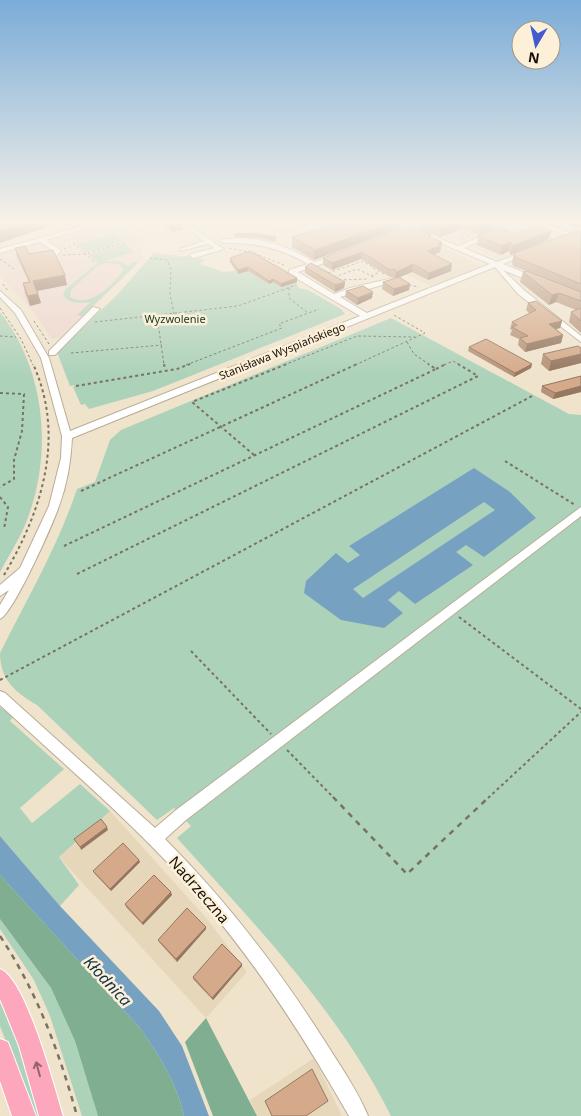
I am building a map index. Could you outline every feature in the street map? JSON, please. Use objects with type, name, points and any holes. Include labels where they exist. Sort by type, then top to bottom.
[{"type":"main road","points":[[0,979],[10,995],[32,1048],[50,1116]]},
{"type":"main road","points":[[0,1050],[24,1116]]},
{"type":"street","points":[[292,272],[367,318]]},
{"type":"street","name":"Stanisława Wyspiańskiego","points":[[67,436],[479,272]]},
{"type":"street","points":[[499,272],[510,285],[581,340]]},
{"type":"street","points":[[514,272],[543,284]]},
{"type":"street","points":[[334,297],[390,279]]},
{"type":"street","points":[[0,293],[18,312],[46,358],[67,436],[66,458],[54,506],[37,547],[25,567],[13,595],[0,614]]},
{"type":"street","points":[[52,353],[96,309]]},
{"type":"street","points":[[154,839],[581,510]]},
{"type":"street","points":[[0,592],[25,567]]},
{"type":"street","name":"Nadrzeczna","points":[[0,697],[154,839],[205,893],[280,990],[334,1072],[359,1116]]},
{"type":"path","points":[[172,272],[171,300],[175,306],[174,314]]},
{"type":"path","points":[[326,274],[331,272]]},
{"type":"path","points":[[338,272],[341,275]]},
{"type":"path","points":[[333,278],[348,272]]},
{"type":"path","points":[[363,272],[375,278],[377,283]]},
{"type":"path","points":[[371,276],[380,272]]},
{"type":"path","points":[[380,272],[390,279]]},
{"type":"path","points":[[337,280],[362,278],[377,283]]},
{"type":"path","points":[[2,284],[11,294]]},
{"type":"path","points":[[88,322],[238,306],[298,284],[288,288],[289,298],[308,313]]},
{"type":"path","points":[[0,308],[18,333],[37,372],[45,406],[49,439],[47,478],[42,496],[21,546],[0,580]]},
{"type":"path","points":[[76,386],[177,369],[282,328],[279,324],[319,310]]},
{"type":"path","points":[[81,491],[426,333],[388,312]]},
{"type":"path","points":[[157,316],[165,370]]},
{"type":"path","points":[[0,336],[16,337]]},
{"type":"path","points":[[254,455],[192,402],[357,336],[417,337]]},
{"type":"path","points":[[407,342],[408,348],[412,352],[436,369]]},
{"type":"path","points":[[71,353],[162,345]]},
{"type":"path","points":[[64,546],[453,361],[478,376],[78,574]]},
{"type":"path","points":[[0,393],[24,394],[22,431],[14,460],[14,479],[0,487]]},
{"type":"path","points":[[0,680],[534,395]]},
{"type":"path","points":[[505,461],[581,510]]},
{"type":"path","points":[[0,497],[8,507],[4,529]]},
{"type":"path","points":[[191,651],[406,874],[581,710],[451,610]]},
{"type":"path","points":[[0,936],[26,976],[43,1010],[56,1042],[77,1116]]},
{"type":"shaded area","points":[[0,272],[129,272],[62,337],[52,339],[33,311],[0,276]]},
{"type":"shaded area","points":[[401,272],[466,272],[431,286]]},
{"type":"shaded area","points":[[110,811],[208,920],[247,972],[206,1018],[59,857]]},
{"type":"shaded area","points":[[314,1058],[342,1116],[257,1116],[250,1100]]},
{"type":"green space","points":[[87,272],[90,272],[71,290],[70,297],[78,300],[93,298],[114,282],[122,272],[128,272],[82,316],[77,315],[91,302],[71,302],[63,294],[66,289]]},
{"type":"green space","name":"Wyzwolenie","points":[[137,272],[236,272],[238,274],[250,272],[269,284],[280,279],[296,282],[299,288],[308,290],[341,309],[345,314],[153,391],[89,409],[85,404],[81,405],[73,387],[76,385],[70,386],[57,352],[116,296]]},
{"type":"green space","points":[[0,312],[16,336],[28,362],[36,390],[41,419],[42,448],[39,477],[32,505],[22,532],[0,572]]},
{"type":"green space","points":[[391,318],[569,414],[581,415],[581,1116],[391,1116],[347,1040],[321,1005],[294,970],[177,838],[191,826],[174,808],[157,820],[37,705],[22,696],[11,685],[3,671],[0,653],[61,531],[77,489],[95,482],[110,440],[121,430]]},
{"type":"green space","points":[[0,707],[13,717],[10,721],[64,769],[20,808],[32,823],[80,784],[110,811],[59,857],[79,885],[60,906],[0,836]]},
{"type":"green space","points":[[0,875],[140,1028],[172,1081],[184,1116],[98,1116],[75,1041],[51,988],[0,919]]},
{"type":"green space","points":[[0,919],[51,988],[75,1041],[98,1116],[82,1116],[50,1016],[34,980],[0,929]]},
{"type":"green space","points":[[0,998],[21,1043],[43,1116],[35,1116],[0,1026]]},
{"type":"green space","points":[[206,1018],[257,1116],[213,1116],[185,1042]]},
{"type":"water","points":[[474,468],[510,492],[536,518],[484,557],[466,545],[456,552],[473,565],[415,604],[399,591],[388,600],[403,613],[384,628],[341,620],[304,593],[306,581],[336,553],[348,563],[360,555],[349,546]],"holes":[[[484,502],[495,510],[363,598],[353,589]]]},
{"type":"water","name":"Kłodnica","points":[[0,836],[60,906],[159,1011],[182,1046],[209,1116],[184,1116],[172,1081],[140,1028],[0,875]]},
{"type":"building","points":[[26,272],[64,272],[65,275],[33,281],[38,294],[28,296],[23,283],[30,282]]},
{"type":"building","points":[[256,272],[287,272],[297,278],[281,284],[273,279],[269,281]]},
{"type":"building","points":[[313,272],[327,272],[345,282],[335,285]]},
{"type":"building","points":[[523,272],[530,272],[581,292],[581,301],[559,293],[552,295]]},
{"type":"building","points":[[552,272],[581,272],[581,284]]},
{"type":"building","points":[[399,277],[410,284],[394,289],[383,282]]},
{"type":"building","points":[[363,286],[373,292],[358,298],[346,291]]},
{"type":"building","points":[[536,301],[562,321],[549,324],[563,335],[527,344],[520,338],[528,336],[512,327],[517,325],[512,322],[536,310],[528,303]]},
{"type":"building","points":[[581,308],[581,321],[571,312]]},
{"type":"building","points":[[486,339],[532,364],[515,373],[469,347]]},
{"type":"building","points":[[578,346],[581,348],[581,354],[551,361],[543,354]]},
{"type":"building","points":[[581,376],[581,386],[555,393],[542,386]]},
{"type":"building","points":[[101,819],[107,827],[80,847],[74,839]]},
{"type":"building","points":[[123,843],[139,860],[110,889],[93,871]]},
{"type":"building","points":[[154,875],[171,892],[142,923],[125,904]]},
{"type":"building","points":[[187,908],[206,927],[176,959],[158,940]]},
{"type":"building","points":[[222,944],[242,964],[212,998],[193,977]]},
{"type":"building","points":[[312,1069],[328,1101],[306,1116],[272,1116],[265,1101]]}]
